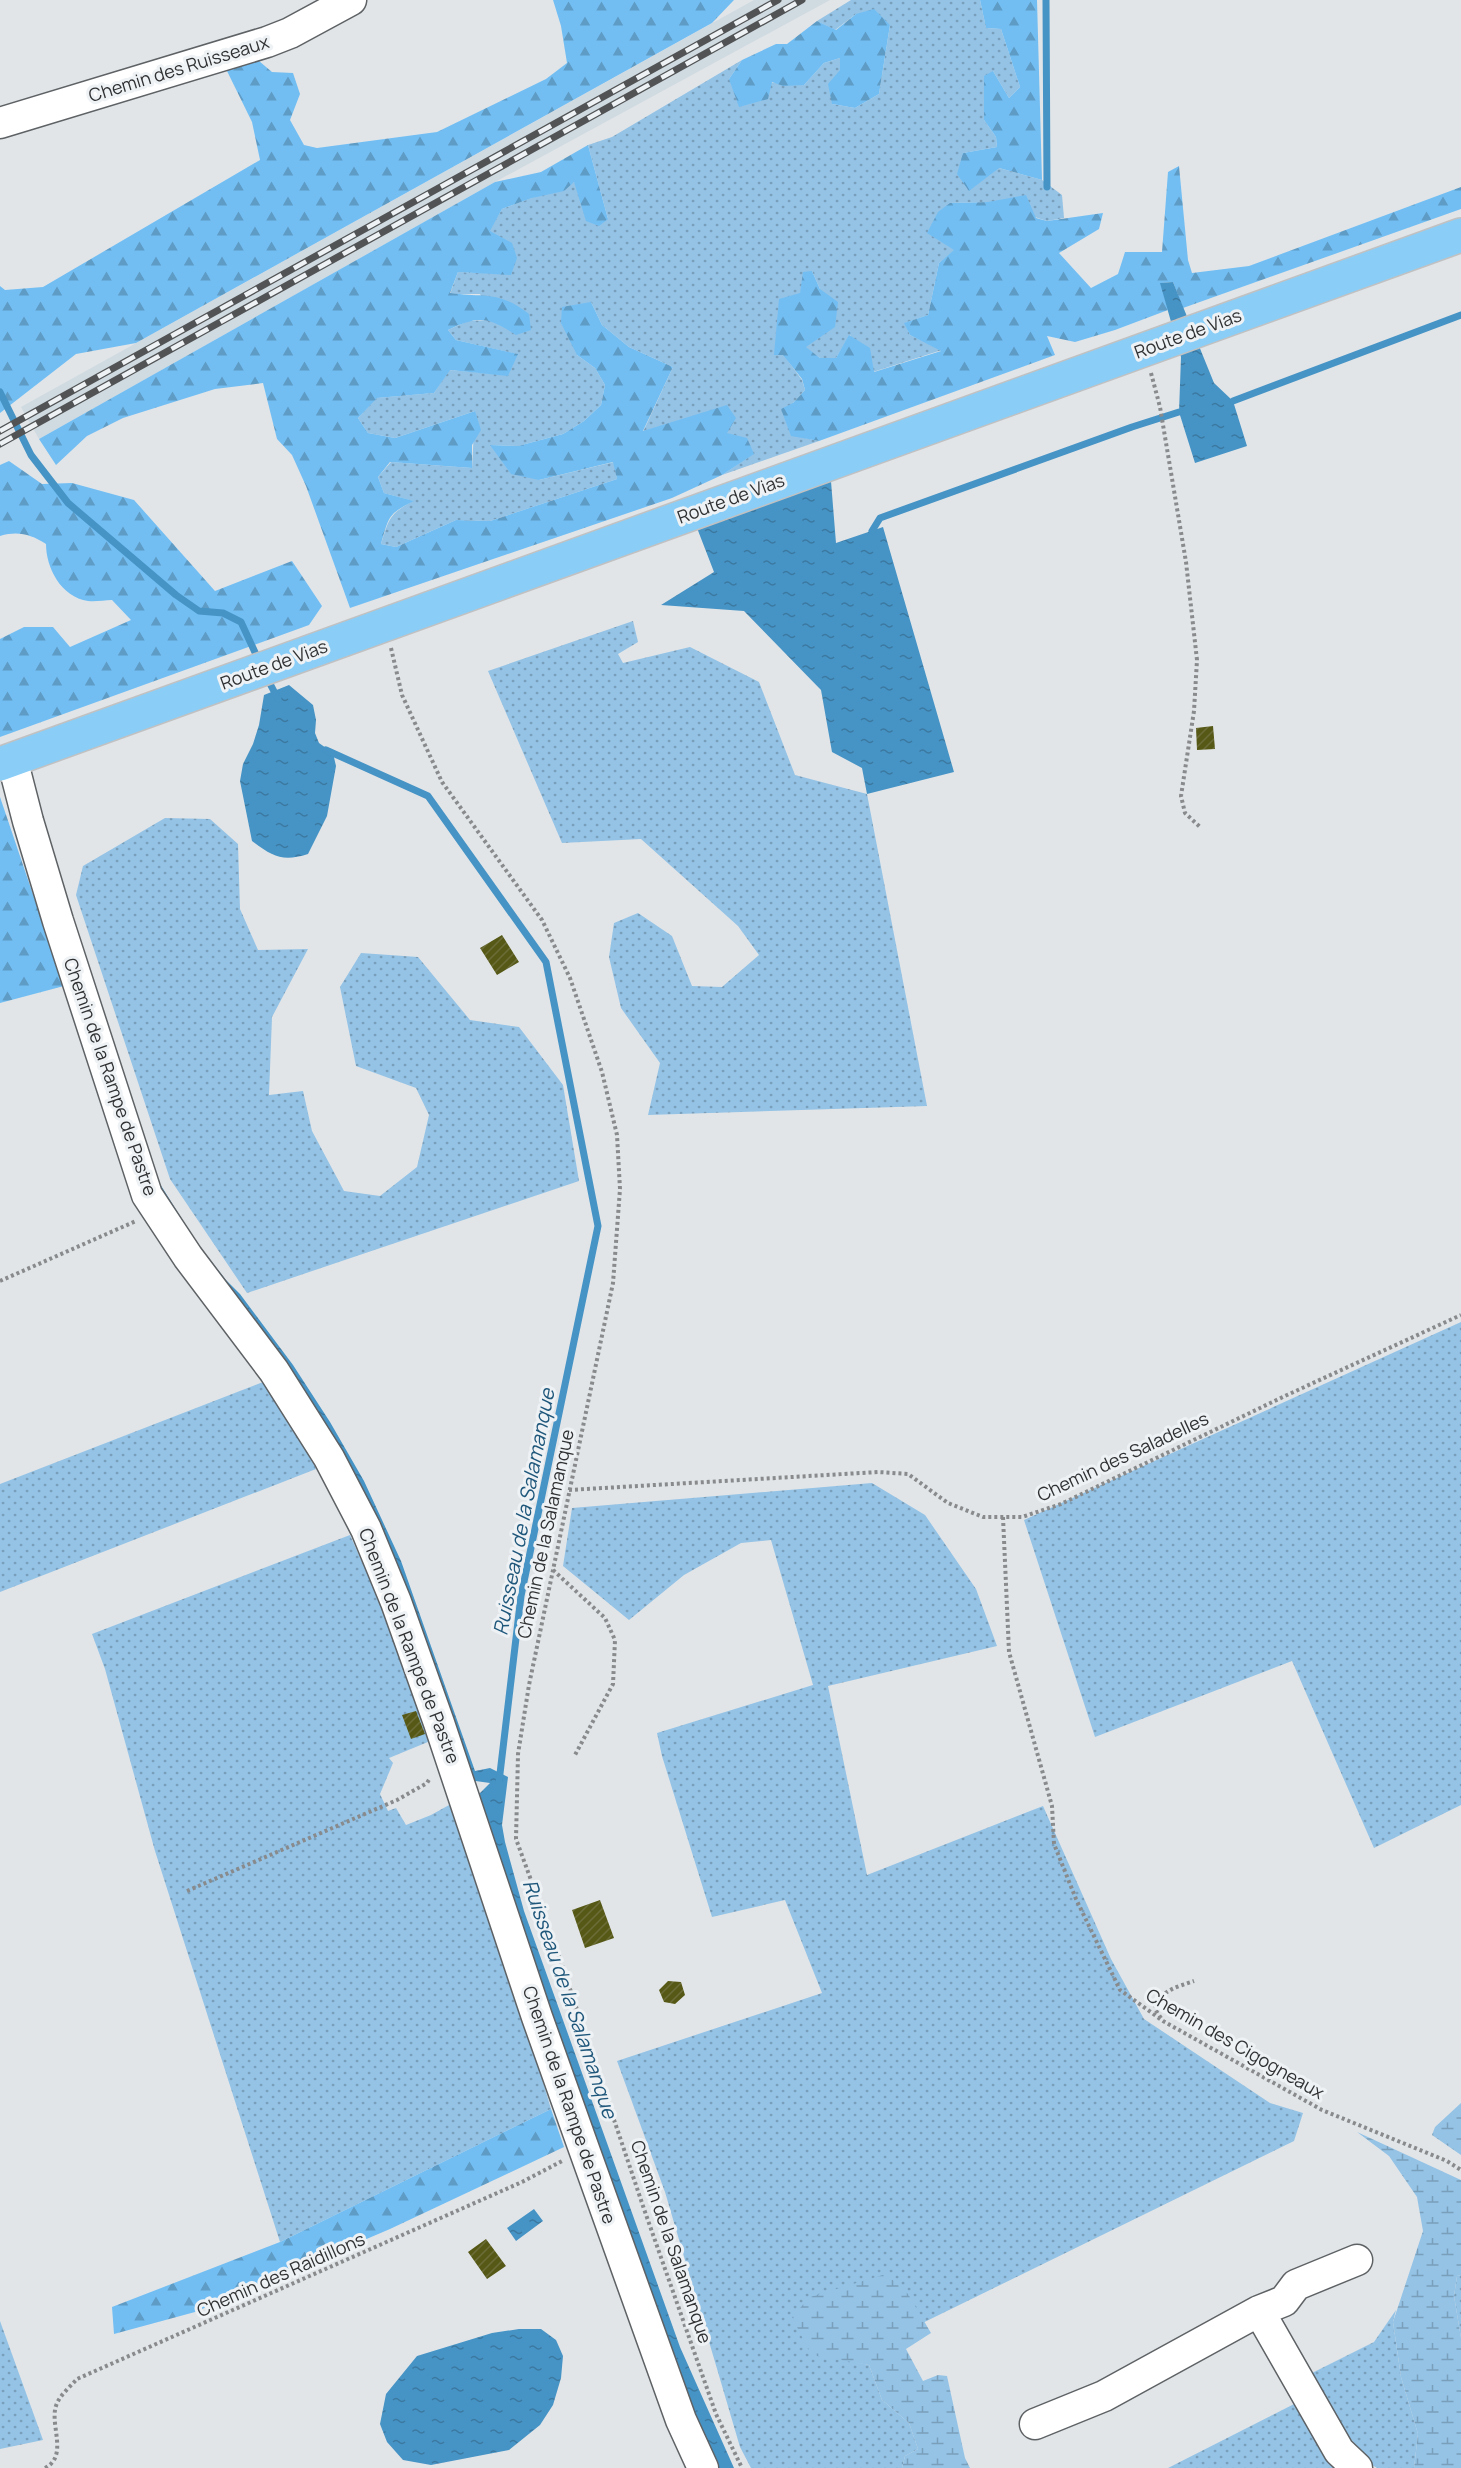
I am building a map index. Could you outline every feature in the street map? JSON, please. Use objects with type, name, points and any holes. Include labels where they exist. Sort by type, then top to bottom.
[{"type":"main road","name":"Route de Vias","points":[[6,761],[1461,235]]},
{"type":"street","name":"Chemin des Ruisseaux","points":[[0,123],[267,42],[290,33],[351,0]]},
{"type":"street","name":"Chemin de la Rampe de Pastre","points":[[6,761],[147,1195],[188,1257],[274,1371],[329,1458],[374,1550],[400,1613],[584,2150],[681,2420],[704,2468]]},
{"type":"street","points":[[1035,2424],[1104,2396],[1259,2311],[1284,2301],[1296,2285],[1357,2260]]},
{"type":"street","points":[[1259,2311],[1339,2451],[1357,2468]]},
{"type":"path","points":[[1150,347],[1186,562],[1197,660],[1194,711],[1181,796],[1185,813],[1200,827]]},
{"type":"path","name":"Chemin de la Salamanque","points":[[383,625],[396,660],[402,695],[442,782],[542,921],[570,978],[602,1072],[617,1135],[620,1189],[613,1283],[528,1685],[518,1754],[516,1839],[562,1965],[712,2403],[742,2468]]},
{"type":"path","points":[[0,1281],[158,1211]]},
{"type":"path","name":"Chemin des Saladelles","points":[[569,1490],[879,1472],[908,1474],[948,1503],[983,1517],[1022,1517],[1061,1504],[1287,1395],[1461,1315]]},
{"type":"path","name":"Chemin des Cigogneaux","points":[[1003,1517],[1009,1652],[1052,1806],[1054,1844],[1076,1899],[1120,1990],[1163,2021],[1322,2110],[1447,2161],[1461,2170]]},
{"type":"path","points":[[552,1570],[605,1618],[615,1640],[613,1684],[575,1755]]},
{"type":"path","points":[[187,1891],[397,1800],[427,1783],[448,1749]]},
{"type":"path","points":[[1163,2021],[1155,2009],[1158,1999],[1169,1990],[1194,1981]]},
{"type":"path","name":"Chemin des Raidillons","points":[[48,2468],[57,2454],[55,2410],[61,2396],[77,2379],[522,2182],[584,2150]]},
{"type":"shaded area","points":[[754,0],[830,0],[495,182],[39,439],[21,407]]},
{"type":"green space","points":[[553,0],[734,0],[712,23],[136,343],[76,354],[0,413],[0,286],[5,290],[43,287],[260,160],[252,122],[227,71],[238,61],[259,61],[272,72],[293,73],[300,94],[290,120],[304,145],[317,148],[437,132],[546,79],[567,63],[561,26]]},
{"type":"green space","points":[[851,0],[980,0],[986,28],[1001,29],[1020,87],[1009,98],[993,71],[984,120],[996,137],[997,147],[963,153],[999,168],[1042,180],[1062,195],[1064,218],[1047,221],[988,202],[950,203],[955,250],[939,263],[928,315],[905,323],[910,335],[942,350],[873,372],[850,335],[836,358],[820,358],[805,347],[820,289],[812,271],[800,293],[783,354],[802,380],[805,390],[793,403],[791,435],[819,441],[722,475],[753,454],[643,432],[673,367],[629,347],[602,325],[591,302],[577,355],[595,368],[605,385],[601,405],[584,421],[563,434],[518,446],[491,445],[539,480],[614,462],[617,479],[490,521],[456,520],[396,547],[381,544],[391,518],[413,501],[384,493],[378,477],[391,462],[472,468],[475,411],[395,438],[368,433],[358,418],[376,398],[434,393],[449,370],[508,375],[517,354],[456,340],[448,330],[468,321],[493,320],[480,294],[450,294],[458,272],[511,274],[489,231],[502,209],[574,182],[608,219],[588,145],[612,137],[742,60],[729,79],[804,85],[824,63],[840,58],[840,70],[832,104],[855,108],[879,94],[890,25],[856,14],[835,30],[817,21]]},
{"type":"green space","points":[[980,0],[1037,0],[1042,180],[999,168],[969,191],[957,174],[963,153],[997,147],[996,137],[984,120],[984,76],[993,71],[1009,98],[1020,87],[1001,29],[986,28]]},
{"type":"green space","points":[[874,9],[890,25],[879,94],[855,108],[832,104],[828,84],[840,70],[840,58],[824,63],[804,85],[783,86],[772,82],[768,99],[739,107],[729,79],[742,60],[776,44],[787,44],[817,21],[836,30],[856,14]]},
{"type":"green space","points":[[588,145],[608,219],[599,226],[586,221],[574,182],[564,191],[532,198],[502,209],[490,231],[512,243],[517,258],[511,275],[458,272],[450,293],[500,298],[529,314],[531,330],[516,335],[483,320],[468,322],[448,330],[456,340],[518,354],[508,376],[450,370],[434,393],[377,398],[358,418],[368,433],[395,438],[475,411],[481,430],[472,445],[472,468],[390,462],[378,477],[384,493],[414,501],[394,513],[386,527],[381,544],[396,547],[456,520],[490,521],[617,479],[613,462],[539,480],[511,474],[490,445],[518,446],[563,434],[584,421],[601,405],[605,385],[595,368],[577,355],[561,323],[562,307],[591,302],[602,325],[629,347],[673,367],[643,431],[727,405],[736,418],[727,433],[747,438],[754,454],[722,475],[672,498],[350,608],[306,486],[292,455],[277,439],[263,383],[215,389],[123,418],[87,436],[56,465],[39,439],[495,182],[541,172]]},
{"type":"green space","points":[[1179,166],[1188,260],[1192,273],[1249,266],[1461,187],[1461,209],[1183,308],[1173,282],[1161,283],[1168,310],[1075,342],[1047,336],[1055,355],[819,441],[791,436],[781,409],[793,403],[805,390],[802,379],[783,355],[774,355],[779,299],[800,293],[803,272],[812,271],[820,289],[838,302],[835,327],[806,347],[820,358],[836,358],[849,335],[870,348],[874,372],[941,351],[910,335],[904,323],[928,315],[939,263],[954,250],[927,233],[938,212],[950,203],[988,202],[1026,195],[1036,218],[1047,221],[1103,213],[1099,229],[1059,253],[1091,288],[1118,274],[1125,252],[1162,252],[1168,172]]},
{"type":"green space","points":[[9,461],[42,484],[72,483],[134,500],[215,591],[292,561],[322,606],[309,625],[0,737],[0,639],[24,627],[53,627],[70,647],[131,620],[112,600],[88,601],[70,594],[63,588],[52,572],[46,544],[24,534],[0,536],[0,465]]},
{"type":"green space","points":[[633,621],[638,642],[618,654],[623,663],[690,647],[759,682],[795,775],[867,794],[927,1106],[648,1115],[660,1063],[621,1008],[609,957],[614,923],[638,913],[672,936],[692,986],[722,987],[759,955],[738,926],[641,839],[562,843],[488,671]]},
{"type":"green space","points":[[0,797],[64,986],[0,1003]]},
{"type":"green space","points":[[165,818],[210,819],[238,844],[240,909],[258,950],[308,949],[272,1017],[269,1095],[303,1091],[312,1131],[344,1191],[380,1196],[417,1167],[429,1115],[416,1088],[356,1066],[340,987],[361,953],[418,957],[470,1020],[519,1027],[563,1085],[579,1181],[247,1293],[170,1179],[76,895],[83,866]]},
{"type":"green space","points":[[1461,1322],[1461,1805],[1374,1848],[1292,1661],[1095,1737],[1024,1520]]},
{"type":"green space","points":[[271,1379],[296,1422],[316,1469],[0,1592],[0,1484]]},
{"type":"green space","points":[[872,1483],[925,1515],[976,1589],[997,1646],[828,1686],[867,1875],[1043,1806],[1111,1959],[1144,2019],[1270,2103],[1303,2113],[1294,2141],[847,2360],[869,2365],[882,2400],[909,2423],[918,2449],[905,2456],[902,2468],[751,2468],[740,2447],[665,2192],[617,2061],[822,1993],[785,1900],[712,1917],[657,1733],[813,1685],[771,1540],[741,1543],[684,1575],[629,1620],[563,1566],[572,1508]]},
{"type":"green space","points":[[350,1535],[440,1737],[389,1758],[393,1763],[380,1794],[388,1811],[396,1808],[406,1825],[431,1815],[460,1799],[551,2109],[280,2242],[155,1851],[105,1669],[92,1634]]},
{"type":"green space","points":[[1461,2103],[1461,2155],[1432,2135],[1435,2127]]},
{"type":"green space","points":[[551,2109],[564,2147],[390,2229],[195,2312],[114,2334],[112,2307],[280,2242]]},
{"type":"green space","points":[[1357,2132],[1461,2180],[1461,2275],[1457,2276],[1454,2296],[1461,2338],[1461,2468],[1414,2468],[1418,2434],[1401,2377],[1393,2322],[1423,2231],[1417,2197],[1389,2156]]},
{"type":"green space","points":[[886,2274],[908,2294],[931,2333],[906,2349],[923,2381],[938,2375],[947,2376],[965,2458],[970,2468],[902,2468],[905,2456],[918,2449],[909,2423],[882,2400],[869,2365],[811,2355],[792,2317],[810,2297]]},
{"type":"green space","points":[[1461,2275],[1461,2338],[1454,2296],[1457,2276]]},
{"type":"green space","points":[[1396,2310],[1393,2322],[1401,2377],[1418,2434],[1414,2468],[1377,2468],[1372,2465],[1338,2423],[1312,2373],[1374,2342]]},
{"type":"green space","points":[[0,2321],[43,2440],[0,2449]]},
{"type":"green space","points":[[1302,2400],[1347,2468],[1168,2468]]},
{"type":"water","points":[[1173,282],[1214,383],[1233,401],[1247,446],[1195,463],[1179,412],[1181,357],[1160,283]]},
{"type":"water","points":[[830,469],[836,543],[883,527],[954,772],[867,794],[862,768],[832,752],[821,690],[744,611],[661,605],[714,572],[692,515]]},
{"type":"water","points":[[289,685],[313,705],[316,720],[315,733],[319,743],[333,753],[336,766],[327,816],[308,854],[285,858],[266,851],[252,841],[240,781],[243,764],[259,725],[264,695]]},
{"type":"water","points":[[34,807],[160,1184],[197,1243],[240,1294],[293,1365],[330,1422],[364,1481],[401,1561],[475,1771],[490,1768],[508,1777],[502,1825],[524,1911],[680,2347],[734,2468],[707,2468],[701,2454],[478,1795],[490,1783],[461,1779],[382,1555],[172,1231],[15,820],[12,821],[10,816]]},
{"type":"water","points":[[534,2209],[543,2221],[516,2241],[507,2228]]},
{"type":"water","points":[[541,2329],[556,2340],[563,2356],[561,2378],[553,2405],[540,2425],[509,2450],[431,2465],[403,2460],[387,2442],[380,2424],[386,2394],[417,2356],[492,2333]]},
{"type":"building","points":[[1213,726],[1215,749],[1197,750],[1196,728]]},
{"type":"building","points":[[502,935],[519,962],[497,975],[480,948]]},
{"type":"building","points":[[416,1711],[425,1734],[411,1739],[402,1715]]},
{"type":"building","points":[[600,1900],[614,1938],[585,1948],[572,1910]]},
{"type":"building","points":[[668,1981],[681,1982],[685,1995],[675,2004],[664,2002],[659,1990]]},
{"type":"building","points":[[486,2239],[506,2266],[487,2279],[468,2252]]},
{"type":"waterway","points":[[1046,0],[1047,187]]},
{"type":"waterway","points":[[1233,401],[1461,315]]},
{"type":"waterway","points":[[0,392],[31,455],[68,503],[176,595],[199,611],[223,613],[241,622],[259,661]]},
{"type":"waterway","points":[[872,531],[880,518],[1179,412]]},
{"type":"waterway","name":"Ruisseau de la Salamanque","points":[[266,676],[278,699]]},
{"type":"waterway","name":"Ruisseau de la Salamanque","points":[[326,750],[428,796],[546,962],[598,1226],[521,1596],[499,1782]]},
{"type":"railway","points":[[0,431],[778,0]]},
{"type":"railway","points":[[0,444],[802,0]]}]
